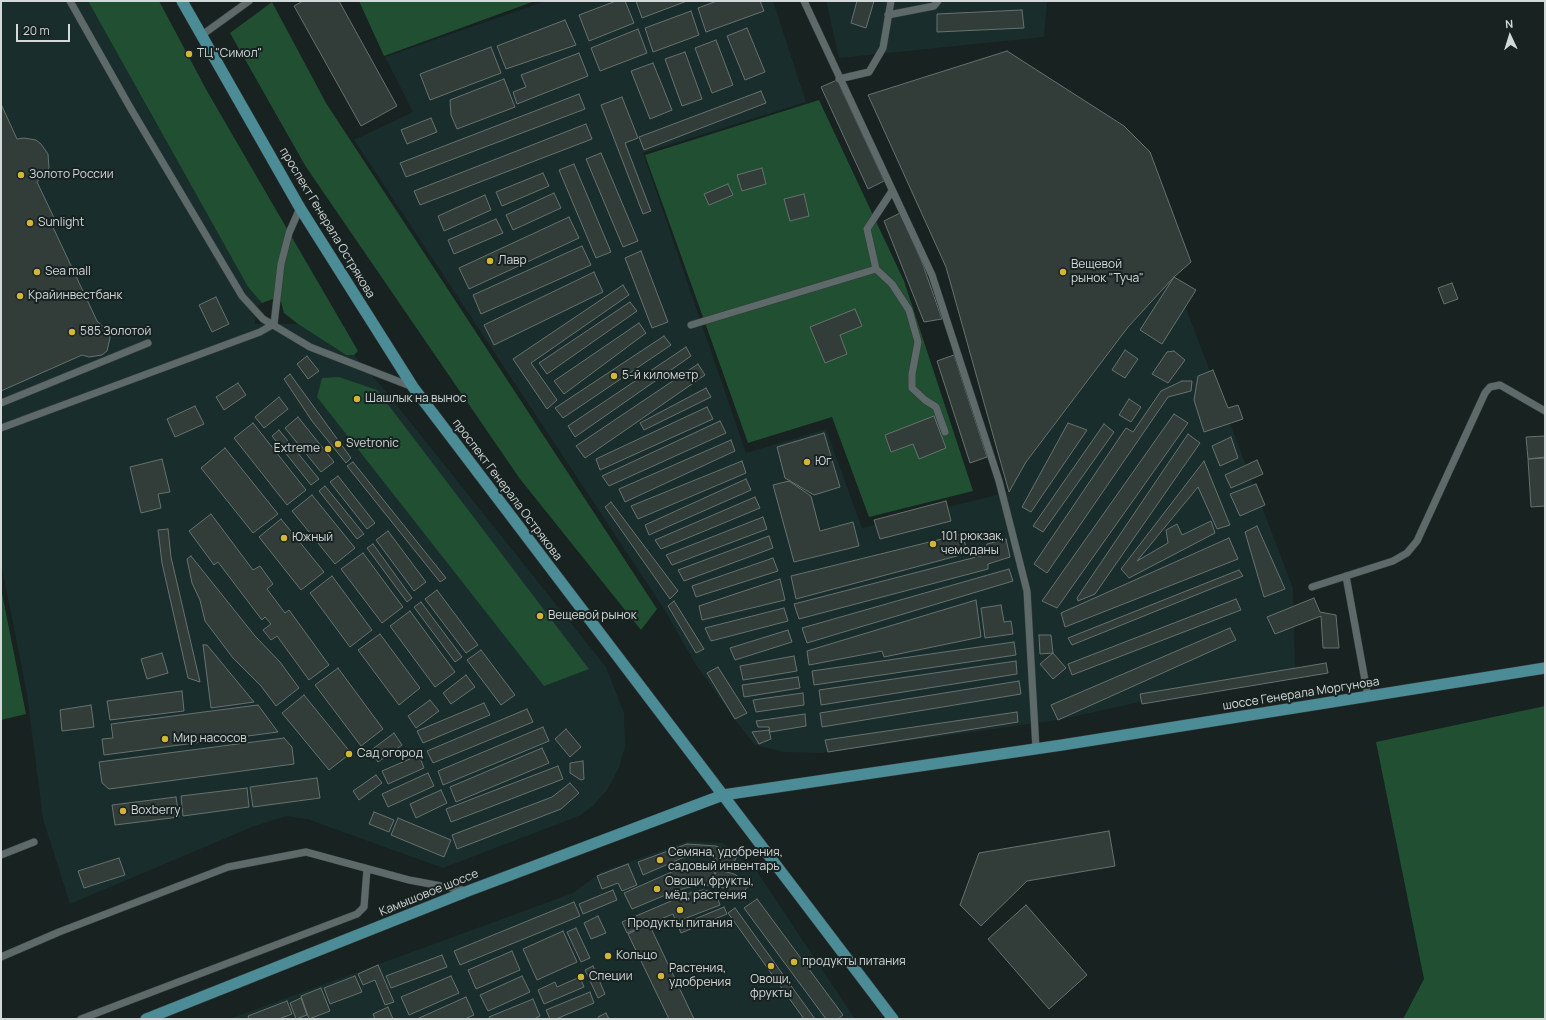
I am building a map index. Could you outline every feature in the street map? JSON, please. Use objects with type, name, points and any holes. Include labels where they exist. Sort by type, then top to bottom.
[{"type":"main road","name":"проспект Генерала Острякова","points":[[182,1],[300,208],[413,387],[893,1019]]},
{"type":"main road","name":"шоссе Генерала Моргунова","points":[[1036,749],[1545,668]]},
{"type":"main road","name":"Камышовое шоссе","points":[[146,1019],[468,891],[723,795],[1036,749]]},
{"type":"lane","points":[[70,1],[131,109],[242,296],[263,319],[274,324],[310,347],[413,387]]},
{"type":"lane","points":[[202,35],[249,1]]},
{"type":"lane","points":[[804,1],[839,79],[932,275],[1001,489],[1027,591],[1036,749]]},
{"type":"lane","points":[[839,79],[870,72],[883,48],[891,1]]},
{"type":"lane","points":[[888,15],[934,6],[938,1]]},
{"type":"lane","points":[[892,191],[866,229],[876,269],[892,284],[909,310],[918,342],[912,374],[912,388],[925,400],[936,407],[945,432]]},
{"type":"lane","points":[[274,324],[281,264],[289,233],[300,208]]},
{"type":"lane","points":[[691,325],[876,269]]},
{"type":"lane","points":[[1,428],[260,332],[274,324]]},
{"type":"lane","points":[[1,403],[148,343]]},
{"type":"lane","points":[[1312,587],[1393,562],[1407,553],[1417,541],[1490,387],[1500,385],[1545,411]]},
{"type":"lane","points":[[1346,576],[1368,696]]},
{"type":"lane","points":[[1,855],[34,842]]},
{"type":"lane","points":[[1,957],[59,932],[228,867],[306,852],[409,880],[468,891]]},
{"type":"lane","points":[[81,1019],[357,914],[364,907],[367,869]]},
{"type":"shaded area","points":[[1,1],[88,1],[248,287],[262,303],[256,307],[255,324],[298,324],[346,355],[354,355],[383,388],[606,667],[624,713],[625,747],[619,768],[607,790],[593,806],[579,816],[443,868],[307,819],[286,816],[252,827],[70,904],[43,819],[27,694],[1,563]]},
{"type":"shaded area","name":"5-й километр","points":[[546,1],[773,1],[806,102],[643,153],[746,453],[826,429],[862,528],[1009,492],[1026,462],[1128,327],[1174,277],[1293,588],[1295,668],[1058,720],[822,753],[784,752],[755,745],[738,724],[696,665],[664,609],[354,140],[413,112],[385,57]]},
{"type":"shaded area","points":[[826,1],[1047,1],[1044,37],[839,58]]},
{"type":"shaded area","name":"Кольцо","points":[[688,841],[723,843],[758,873],[855,1019],[229,1019],[573,893],[601,872]]},
{"type":"green space","points":[[88,1],[159,1],[207,91],[358,351],[354,355],[346,355],[298,324],[284,313],[281,302],[273,299],[262,303],[248,287]]},
{"type":"green space","points":[[359,1],[535,1],[384,56]]},
{"type":"green space","points":[[272,2],[326,103],[657,609],[641,630],[520,479],[306,167],[230,33]]},
{"type":"green space","points":[[819,100],[904,281],[973,491],[869,517],[832,417],[748,443],[645,155]]},
{"type":"green space","points":[[339,377],[377,390],[589,669],[544,686],[317,397],[322,378]]},
{"type":"green space","points":[[1,588],[26,714],[1,720]]},
{"type":"green space","points":[[1545,706],[1545,1019],[1403,1019],[1424,979],[1376,742]]},
{"type":"building","points":[[303,1],[339,1],[397,106],[361,126],[294,6]]},
{"type":"building","points":[[616,1],[625,1],[634,23],[589,41],[579,15]]},
{"type":"building","points":[[636,1],[687,1],[642,18]]},
{"type":"building","points":[[717,1],[760,1],[764,11],[706,32],[698,8]]},
{"type":"building","points":[[857,1],[874,1],[866,28],[851,23]]},
{"type":"building","points":[[1022,10],[1024,28],[937,32],[937,14]]},
{"type":"building","points":[[691,11],[699,35],[653,52],[645,28]]},
{"type":"building","points":[[565,20],[576,45],[506,69],[497,46]]},
{"type":"building","points":[[747,28],[765,72],[745,80],[727,36]]},
{"type":"building","points":[[638,29],[647,53],[600,71],[591,48]]},
{"type":"building","points":[[716,40],[733,85],[712,93],[695,48]]},
{"type":"building","points":[[491,47],[501,73],[430,100],[420,74]]},
{"type":"building","name":"Вещевой рынок \"Туча\"","points":[[1007,51],[1124,126],[1150,152],[1191,262],[1174,277],[1128,327],[1026,462],[1009,492],[946,267],[868,95]]},
{"type":"building","points":[[685,52],[702,99],[682,106],[665,59]]},
{"type":"building","points":[[579,53],[588,76],[517,104],[513,92],[526,87],[521,75]]},
{"type":"building","points":[[653,63],[672,110],[650,119],[631,71]]},
{"type":"building","points":[[504,79],[515,107],[457,129],[451,115],[450,100]]},
{"type":"building","points":[[837,80],[884,181],[868,189],[821,87]]},
{"type":"building","points":[[761,91],[766,103],[644,150],[639,137]]},
{"type":"building","points":[[579,94],[585,109],[406,177],[400,163]]},
{"type":"building","points":[[622,97],[638,138],[625,143],[651,211],[643,214],[601,105]]},
{"type":"building","name":"Sea mall","points":[[1,104],[17,139],[24,138],[36,140],[48,154],[49,168],[37,182],[55,220],[51,223],[97,321],[108,331],[110,338],[107,351],[102,355],[89,357],[82,355],[1,391]]},
{"type":"building","points":[[431,118],[437,132],[407,144],[401,130]]},
{"type":"building","points":[[586,124],[592,139],[420,205],[414,191]]},
{"type":"building","points":[[601,153],[638,241],[623,247],[586,159]]},
{"type":"building","points":[[574,164],[611,252],[596,258],[559,170]]},
{"type":"building","points":[[762,168],[766,184],[742,191],[737,175]]},
{"type":"building","points":[[543,173],[549,186],[502,206],[496,192]]},
{"type":"building","points":[[728,184],[733,195],[709,205],[704,194]]},
{"type":"building","points":[[554,193],[561,208],[513,230],[506,215]]},
{"type":"building","points":[[804,194],[809,216],[790,221],[784,199]]},
{"type":"building","points":[[485,195],[491,210],[444,231],[438,216]]},
{"type":"building","points":[[900,213],[923,265],[942,319],[924,322],[884,221]]},
{"type":"building","points":[[569,217],[579,238],[469,289],[459,268]]},
{"type":"building","points":[[496,219],[503,233],[454,254],[448,240]]},
{"type":"building","points":[[582,246],[591,265],[481,314],[473,295]]},
{"type":"building","points":[[641,251],[668,322],[652,328],[625,258]]},
{"type":"building","points":[[594,272],[603,292],[494,345],[484,325]]},
{"type":"building","points":[[1174,277],[1196,290],[1162,344],[1140,330]]},
{"type":"building","points":[[1452,283],[1458,299],[1444,304],[1438,288]]},
{"type":"building","points":[[623,285],[629,295],[531,363],[557,400],[547,409],[513,359]]},
{"type":"building","points":[[216,297],[229,324],[212,332],[199,305]]},
{"type":"building","points":[[630,302],[637,311],[547,374],[539,363]]},
{"type":"building","points":[[855,309],[862,326],[840,335],[847,354],[825,363],[810,327]]},
{"type":"building","points":[[639,323],[646,333],[564,394],[554,381]]},
{"type":"building","points":[[664,336],[671,345],[563,418],[555,408]]},
{"type":"building","points":[[686,347],[691,356],[575,437],[568,426]]},
{"type":"building","points":[[1125,350],[1138,359],[1125,378],[1112,370]]},
{"type":"building","points":[[1174,351],[1185,360],[1168,383],[1152,374],[1167,352]]},
{"type":"building","points":[[954,355],[987,457],[970,463],[937,361]]},
{"type":"building","points":[[307,356],[319,371],[308,379],[297,364]]},
{"type":"building","points":[[698,364],[705,375],[585,458],[576,446]]},
{"type":"building","points":[[1213,370],[1228,408],[1238,405],[1243,419],[1204,432],[1194,400],[1198,376]]},
{"type":"building","points":[[290,374],[351,458],[346,463],[312,421],[284,379]]},
{"type":"building","points":[[1182,381],[1192,381],[1191,391],[1168,397],[1047,573],[1034,564],[1126,428],[1133,432],[1161,391]]},
{"type":"building","points":[[238,383],[246,395],[224,410],[216,397]]},
{"type":"building","points":[[706,388],[711,397],[644,430],[640,423]]},
{"type":"building","points":[[279,397],[288,409],[264,428],[255,417]]},
{"type":"building","points":[[1129,399],[1141,407],[1131,422],[1119,415]]},
{"type":"building","points":[[195,406],[204,424],[175,437],[167,419]]},
{"type":"building","points":[[707,407],[713,419],[600,470],[596,459]]},
{"type":"building","points":[[1174,414],[1188,423],[1057,608],[1042,601]]},
{"type":"building","points":[[934,416],[946,448],[919,459],[913,444],[891,452],[885,435]]},
{"type":"building","points":[[298,417],[334,462],[321,472],[285,428]]},
{"type":"building","points":[[720,421],[726,433],[609,486],[602,476]]},
{"type":"building","points":[[253,423],[306,490],[287,505],[234,438]]},
{"type":"building","points":[[1068,423],[1087,430],[1031,512],[1022,507]]},
{"type":"building","points":[[1104,424],[1114,432],[1043,532],[1033,526]]},
{"type":"building","points":[[279,430],[319,479],[311,485],[272,436]]},
{"type":"building","name":"Юг","points":[[824,433],[840,487],[814,495],[785,478],[777,447]]},
{"type":"building","points":[[1188,434],[1200,443],[1095,594],[1078,601],[1077,598]]},
{"type":"building","points":[[1545,436],[1545,457],[1528,459],[1526,437]]},
{"type":"building","points":[[1231,437],[1238,458],[1220,466],[1212,446]]},
{"type":"building","points":[[731,440],[735,451],[625,502],[619,489]]},
{"type":"building","points":[[225,448],[278,514],[253,533],[201,468]]},
{"type":"building","points":[[1545,458],[1545,506],[1531,507],[1528,459]]},
{"type":"building","points":[[162,459],[170,492],[158,494],[161,508],[141,513],[130,467]]},
{"type":"building","points":[[1257,460],[1263,474],[1231,488],[1225,475]]},
{"type":"building","points":[[742,461],[746,473],[638,519],[631,506]]},
{"type":"building","points":[[1204,461],[1230,525],[1217,529],[1198,487],[1137,561],[1168,543],[1166,530],[1177,524],[1182,535],[1211,521],[1215,533],[1129,578],[1121,569]]},
{"type":"building","points":[[353,462],[446,578],[440,582],[347,466]]},
{"type":"building","points":[[338,476],[375,523],[367,529],[330,482]]},
{"type":"building","points":[[746,479],[751,490],[649,535],[645,525]]},
{"type":"building","points":[[789,481],[811,496],[820,531],[853,522],[859,546],[794,562],[773,485]]},
{"type":"building","points":[[1256,484],[1265,505],[1240,516],[1230,494]]},
{"type":"building","points":[[325,486],[364,534],[357,539],[319,491]]},
{"type":"building","points":[[312,495],[355,548],[335,564],[292,511]]},
{"type":"building","points":[[755,497],[760,508],[661,549],[655,540]]},
{"type":"building","points":[[946,501],[951,521],[880,539],[874,520]]},
{"type":"building","points":[[611,502],[678,591],[670,599],[605,507]]},
{"type":"building","points":[[211,514],[253,570],[260,566],[273,584],[267,589],[285,613],[289,610],[329,665],[309,680],[277,636],[271,640],[263,630],[271,624],[265,617],[262,620],[218,562],[214,565],[189,531]]},
{"type":"building","points":[[763,517],[767,529],[672,565],[666,555]]},
{"type":"building","points":[[281,519],[324,572],[301,590],[259,537]]},
{"type":"building","points":[[1257,526],[1285,589],[1264,597],[1245,532]]},
{"type":"building","points":[[168,529],[171,557],[200,682],[188,678],[162,563],[158,530]]},
{"type":"building","points":[[388,531],[426,582],[414,591],[376,540]]},
{"type":"building","points":[[962,534],[968,553],[796,599],[791,576]]},
{"type":"building","points":[[769,536],[773,548],[684,581],[678,570]]},
{"type":"building","points":[[1229,538],[1238,559],[1065,627],[1061,613]]},
{"type":"building","points":[[1006,539],[1010,557],[988,564],[988,569],[799,619],[794,604],[984,555],[987,544]]},
{"type":"building","points":[[373,544],[412,598],[407,602],[367,548]]},
{"type":"building","points":[[363,553],[403,607],[382,623],[341,569]]},
{"type":"building","points":[[191,556],[255,636],[280,662],[299,688],[276,706],[261,686],[233,658],[205,621],[200,600],[192,583],[187,559]]},
{"type":"building","points":[[773,558],[778,571],[696,597],[692,586]]},
{"type":"building","points":[[1009,569],[1013,581],[807,643],[802,628]]},
{"type":"building","points":[[1239,570],[1243,576],[1072,645],[1068,638]]},
{"type":"building","points":[[332,576],[372,630],[350,647],[310,593]]},
{"type":"building","points":[[780,579],[785,600],[702,620],[699,606]]},
{"type":"building","points":[[437,590],[478,645],[466,653],[425,599]]},
{"type":"building","points":[[1314,598],[1320,612],[1336,615],[1339,648],[1323,648],[1321,616],[1275,634],[1267,617]]},
{"type":"building","points":[[1236,599],[1241,610],[1072,675],[1068,664]]},
{"type":"building","points":[[976,600],[981,637],[884,657],[882,651],[809,665],[807,651]]},
{"type":"building","points":[[674,601],[704,649],[696,653],[668,606]]},
{"type":"building","points":[[421,602],[462,657],[455,662],[414,607]]},
{"type":"building","points":[[1001,605],[1004,622],[1011,621],[1013,634],[985,638],[981,608]]},
{"type":"building","points":[[784,608],[788,621],[711,641],[705,628]]},
{"type":"building","points":[[410,611],[455,672],[435,687],[390,626]]},
{"type":"building","points":[[1230,628],[1236,640],[1058,720],[1051,705]]},
{"type":"building","points":[[788,630],[792,642],[735,660],[730,648]]},
{"type":"building","points":[[380,634],[420,688],[399,705],[358,650]]},
{"type":"building","points":[[1039,635],[1051,635],[1053,653],[1040,654]]},
{"type":"building","points":[[1014,642],[1016,655],[814,685],[812,671]]},
{"type":"building","points":[[203,645],[207,645],[254,702],[211,708]]},
{"type":"building","points":[[481,650],[515,695],[501,705],[467,660]]},
{"type":"building","points":[[162,653],[168,673],[147,679],[141,659]]},
{"type":"building","points":[[1053,653],[1066,668],[1053,679],[1040,664]]},
{"type":"building","points":[[794,656],[797,671],[743,680],[740,666]]},
{"type":"building","points":[[1016,661],[1017,674],[821,705],[819,690]]},
{"type":"building","points":[[1326,663],[1328,673],[1142,704],[1140,694]]},
{"type":"building","points":[[718,667],[747,713],[735,719],[707,673]]},
{"type":"building","points":[[338,668],[383,729],[361,746],[315,685]]},
{"type":"building","points":[[466,675],[475,687],[451,704],[443,693]]},
{"type":"building","points":[[798,677],[800,688],[744,697],[742,685]]},
{"type":"building","points":[[1019,681],[1021,694],[822,727],[820,713]]},
{"type":"building","points":[[182,691],[184,711],[110,720],[107,701]]},
{"type":"building","points":[[803,693],[804,705],[756,712],[753,700]]},
{"type":"building","points":[[304,695],[351,753],[329,770],[282,713]]},
{"type":"building","points":[[430,700],[439,711],[416,728],[408,716]]},
{"type":"building","points":[[484,703],[490,715],[423,743],[417,731]]},
{"type":"building","points":[[91,705],[94,727],[62,731],[60,710]]},
{"type":"building","points":[[258,705],[278,732],[104,755],[102,739],[113,738],[111,724]]},
{"type":"building","points":[[527,709],[533,722],[433,763],[427,751]]},
{"type":"building","points":[[1017,712],[1018,722],[828,752],[825,740]]},
{"type":"building","points":[[805,714],[806,726],[770,732],[769,727],[758,727],[756,721]]},
{"type":"building","points":[[543,727],[549,741],[443,785],[438,771]]},
{"type":"building","points":[[566,729],[581,747],[570,757],[555,739]]},
{"type":"building","points":[[769,730],[771,739],[759,744],[752,732]]},
{"type":"building","points":[[394,733],[402,745],[378,762],[370,751]]},
{"type":"building","points":[[284,738],[292,747],[294,764],[109,789],[102,783],[99,762]]},
{"type":"building","points":[[542,748],[549,763],[456,802],[450,787]]},
{"type":"building","points":[[419,755],[424,768],[388,784],[382,771]]},
{"type":"building","points":[[583,761],[584,779],[581,780],[570,773],[570,763]]},
{"type":"building","points":[[558,766],[563,779],[451,822],[446,809]]},
{"type":"building","points":[[428,773],[434,786],[388,807],[382,794]]},
{"type":"building","points":[[376,775],[382,783],[359,800],[353,791]]},
{"type":"building","points":[[317,778],[320,798],[253,807],[250,787]]},
{"type":"building","points":[[570,783],[579,793],[561,809],[457,849],[452,835],[552,797]]},
{"type":"building","points":[[247,788],[249,807],[183,816],[181,796]]},
{"type":"building","points":[[441,790],[447,803],[416,818],[410,804]]},
{"type":"building","points":[[176,797],[179,817],[115,825],[112,805]]},
{"type":"building","points":[[374,812],[394,820],[389,832],[369,824]]},
{"type":"building","points":[[398,818],[451,840],[444,857],[391,835]]},
{"type":"building","points":[[1109,831],[1115,866],[1027,881],[981,926],[960,905],[979,853]]},
{"type":"building","name":"Семяна, удобрения, садовый инвентарь","points":[[687,844],[716,846],[737,856],[732,866],[711,857],[699,856],[682,858],[643,875],[638,862]]},
{"type":"building","points":[[119,858],[125,875],[84,888],[78,871]]},
{"type":"building","points":[[628,864],[637,885],[622,891],[618,883],[602,889],[597,876]]},
{"type":"building","name":"Овощи, фрукты, мёд, растения","points":[[703,866],[716,869],[712,886],[701,884],[675,891],[632,909],[624,893],[676,870]]},
{"type":"building","points":[[716,869],[734,874],[750,884],[739,897],[724,888],[712,886]]},
{"type":"building","points":[[613,890],[617,900],[583,914],[579,904]]},
{"type":"building","name":"Продукты питания","points":[[703,890],[715,892],[720,905],[676,922],[673,914],[627,933],[622,922],[692,892]]},
{"type":"building","name":"продукты питания","points":[[757,899],[843,1015],[838,1019],[826,1019],[744,908]]},
{"type":"building","points":[[574,902],[580,916],[460,965],[454,951]]},
{"type":"building","points":[[1026,905],[1087,975],[1049,1009],[988,939]]},
{"type":"building","points":[[724,907],[727,914],[681,933],[678,926]]},
{"type":"building","name":"Овощи, фрукты","points":[[735,908],[815,1019],[804,1019],[728,913]]},
{"type":"building","points":[[598,916],[606,933],[591,939],[584,923]]},
{"type":"building","name":"Растения, удобрения","points":[[649,924],[694,1019],[669,1019],[628,934]]},
{"type":"building","points":[[576,928],[590,958],[581,962],[567,932]]},
{"type":"building","points":[[563,931],[577,962],[537,980],[523,949]]},
{"type":"building","points":[[512,951],[520,970],[476,989],[468,970]]},
{"type":"building","points":[[442,955],[447,967],[391,988],[386,976]]},
{"type":"building","points":[[378,965],[394,1002],[385,1005],[375,980],[363,985],[358,974]]},
{"type":"building","points":[[593,966],[605,994],[598,998],[585,970]]},
{"type":"building","points":[[355,976],[362,992],[330,1004],[324,988]]},
{"type":"building","points":[[451,976],[459,993],[409,1015],[401,997]]},
{"type":"building","points":[[522,976],[530,992],[488,1011],[480,995]]},
{"type":"building","points":[[580,977],[584,987],[544,1004],[538,990],[555,982],[557,987]]},
{"type":"building","points":[[321,988],[330,1011],[309,1019],[301,996]]},
{"type":"building","points":[[590,992],[594,1003],[556,1019],[550,1019],[546,1010]]},
{"type":"building","points":[[466,997],[474,1015],[465,1019],[417,1019]]},
{"type":"building","points":[[301,998],[307,1015],[296,1019],[290,1003]]},
{"type":"building","points":[[533,999],[540,1016],[534,1019],[490,1019],[489,1017]]},
{"type":"building","points":[[287,1001],[292,1014],[279,1019],[249,1019],[248,1016]]},
{"type":"building","points":[[388,1007],[393,1019],[375,1019],[373,1014]]},
{"type":"building","points":[[606,1013],[609,1019],[599,1019],[598,1017]]},
{"type":"place","name":"ТЦ \"Симол\"","points":[[189,54]]},
{"type":"place","name":"Золото России","points":[[21,175]]},
{"type":"place","name":"Sunlight","points":[[30,223]]},
{"type":"place","name":"Лавр","points":[[490,261]]},
{"type":"place","name":"Sea mall","points":[[37,272]]},
{"type":"place","name":"Вещевой рынок \"Туча\"","points":[[1063,272]]},
{"type":"place","name":"Крайинвестбанк","points":[[20,296]]},
{"type":"place","name":"585 Золотой","points":[[72,332]]},
{"type":"place","name":"5-й километр","points":[[614,376]]},
{"type":"place","name":"Шашлык на вынос","points":[[357,399]]},
{"type":"place","name":"Svetronic","points":[[338,444]]},
{"type":"place","name":"Extreme","points":[[328,449]]},
{"type":"place","name":"Юг","points":[[807,462]]},
{"type":"place","name":"Южный","points":[[284,538]]},
{"type":"place","name":"101 рюкзак, чемоданы","points":[[933,544]]},
{"type":"place","name":"Вещевой рынок","points":[[540,616]]},
{"type":"place","name":"Мир насосов","points":[[165,739]]},
{"type":"place","name":"Сад огород","points":[[349,754]]},
{"type":"place","name":"Boxberry","points":[[123,811]]},
{"type":"place","name":"Семяна, удобрения, садовый инвентарь","points":[[660,860]]},
{"type":"place","name":"Овощи, фрукты, мёд, растения","points":[[657,889]]},
{"type":"place","name":"Продукты питания","points":[[680,910]]},
{"type":"place","name":"Кольцо","points":[[608,956]]},
{"type":"place","name":"продукты питания","points":[[794,962]]},
{"type":"place","name":"Овощи, фрукты","points":[[771,966]]},
{"type":"place","name":"Растения, удобрения","points":[[661,976]]},
{"type":"place","name":"Специи","points":[[581,977]]}]
